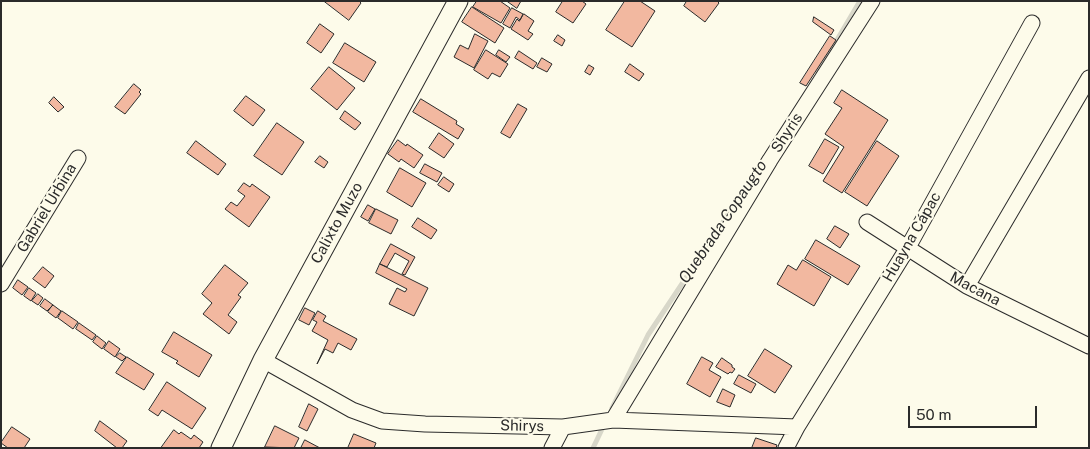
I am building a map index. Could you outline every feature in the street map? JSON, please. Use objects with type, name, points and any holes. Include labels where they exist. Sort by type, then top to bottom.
[{"type":"street","name":"Calixto Muzo","points":[[221,448],[263,360],[458,1]]},
{"type":"street","name":"Shyris","points":[[613,420],[770,160],[872,1]]},
{"type":"street","name":"Huayna Cápac","points":[[786,448],[906,249],[1032,23]]},
{"type":"street","points":[[966,286],[1089,78]]},
{"type":"street","name":"Gabriel Urbina","points":[[1,284],[78,158]]},
{"type":"street","name":"Macana","points":[[867,222],[906,249],[966,286],[1089,346]]},
{"type":"street","name":"Shirys","points":[[263,360],[352,410],[382,421],[425,424],[563,427],[613,420],[797,427]]},
{"type":"street","points":[[552,448],[563,427]]},
{"type":"building","points":[[324,1],[359,1],[361,3],[349,20]]},
{"type":"building","points":[[477,1],[500,1],[510,8],[501,23],[473,7]]},
{"type":"building","points":[[507,1],[521,1],[517,8]]},
{"type":"building","points":[[563,1],[582,1],[586,4],[573,23],[556,12]]},
{"type":"building","points":[[625,1],[640,1],[655,11],[632,47],[606,30]]},
{"type":"building","points":[[687,1],[717,1],[719,3],[705,22],[684,6]]},
{"type":"building","points":[[472,7],[504,28],[495,43],[462,22]]},
{"type":"building","points":[[512,8],[523,14],[520,20],[516,17],[510,28],[503,24]]},
{"type":"building","points":[[524,14],[534,21],[528,31],[533,34],[528,40],[511,29],[517,19],[519,21]]},
{"type":"building","points":[[814,17],[834,30],[831,35],[813,22]]},
{"type":"building","points":[[320,24],[334,34],[321,53],[307,43]]},
{"type":"building","points":[[475,34],[488,41],[474,68],[454,57],[460,45],[468,49]]},
{"type":"building","points":[[558,35],[565,40],[562,46],[554,41]]},
{"type":"building","points":[[830,36],[836,40],[806,86],[800,83]]},
{"type":"building","points":[[345,43],[376,62],[364,82],[333,63]]},
{"type":"building","points":[[486,50],[508,64],[500,77],[492,73],[488,79],[474,70]]},
{"type":"building","points":[[499,50],[510,57],[506,62],[496,55]]},
{"type":"building","points":[[519,51],[537,63],[533,69],[515,58]]},
{"type":"building","points":[[542,58],[552,64],[547,72],[537,67]]},
{"type":"building","points":[[630,64],[644,74],[639,81],[625,72]]},
{"type":"building","points":[[589,65],[594,68],[590,75],[585,72]]},
{"type":"building","points":[[329,67],[355,88],[337,110],[311,89]]},
{"type":"building","points":[[134,84],[141,90],[139,92],[141,94],[125,114],[115,107]]},
{"type":"building","points":[[842,90],[888,120],[842,193],[823,181],[844,147],[825,134],[842,108],[834,103]]},
{"type":"building","points":[[246,96],[265,110],[253,126],[234,111]]},
{"type":"building","points":[[54,97],[64,107],[58,112],[49,103]]},
{"type":"building","points":[[421,99],[457,121],[456,124],[464,129],[458,139],[413,112]]},
{"type":"building","points":[[518,104],[527,109],[510,138],[501,133]]},
{"type":"building","points":[[345,111],[361,123],[355,130],[340,119]]},
{"type":"building","points":[[277,123],[304,142],[282,175],[254,156]]},
{"type":"building","points":[[439,133],[454,144],[444,158],[429,148]]},
{"type":"building","points":[[825,139],[839,147],[823,174],[809,166]]},
{"type":"building","points":[[398,140],[423,155],[414,168],[401,159],[399,162],[388,154]]},
{"type":"building","points":[[196,141],[226,164],[218,175],[187,153]]},
{"type":"building","points":[[877,141],[899,156],[867,206],[845,192]]},
{"type":"building","points":[[320,156],[328,162],[324,168],[315,162]]},
{"type":"building","points":[[425,164],[442,173],[437,182],[420,173]]},
{"type":"building","points":[[400,168],[426,183],[412,207],[387,192]]},
{"type":"building","points":[[444,177],[454,184],[449,192],[438,185]]},
{"type":"building","points":[[244,183],[250,187],[252,184],[270,197],[249,227],[225,209],[231,202],[237,206],[245,196],[238,191]]},
{"type":"building","points":[[368,205],[375,209],[368,221],[361,217]]},
{"type":"building","points":[[376,209],[398,220],[391,234],[369,223]]},
{"type":"building","points":[[418,218],[437,230],[431,239],[412,227]]},
{"type":"building","points":[[835,226],[849,234],[840,248],[827,239]]},
{"type":"building","points":[[816,240],[860,266],[848,285],[805,259]]},
{"type":"building","points":[[391,244],[415,257],[405,275],[402,274],[409,261],[395,253],[387,267],[380,264]]},
{"type":"building","points":[[803,260],[831,277],[814,306],[777,284],[788,265],[796,270]]},
{"type":"building","points":[[380,264],[428,288],[414,316],[389,304],[397,288],[405,292],[407,289],[376,273]]},
{"type":"building","points":[[225,265],[248,283],[238,295],[241,297],[228,315],[237,322],[229,334],[203,314],[212,303],[202,294]]},
{"type":"building","points":[[43,267],[54,276],[45,288],[33,279]]},
{"type":"building","points":[[18,280],[28,287],[22,295],[13,288]]},
{"type":"building","points":[[29,288],[36,293],[31,301],[24,296]]},
{"type":"building","points":[[38,294],[43,298],[38,305],[32,301]]},
{"type":"building","points":[[45,299],[53,305],[47,311],[40,306]]},
{"type":"building","points":[[53,305],[61,311],[56,318],[48,312]]},
{"type":"building","points":[[305,308],[315,313],[309,325],[299,320]]},
{"type":"building","points":[[62,311],[78,322],[73,329],[58,318]]},
{"type":"building","points":[[318,311],[326,316],[323,321],[357,339],[351,350],[338,343],[333,353],[325,349],[317,364],[328,340],[312,331],[317,322],[313,320]]},
{"type":"building","points":[[79,323],[96,335],[92,340],[76,329]]},
{"type":"building","points":[[174,332],[212,355],[199,377],[176,363],[178,361],[162,352]]},
{"type":"building","points":[[97,336],[106,343],[102,349],[93,342]]},
{"type":"building","points":[[109,341],[120,349],[115,357],[104,349]]},
{"type":"building","points":[[765,349],[792,366],[775,393],[748,376]]},
{"type":"building","points":[[120,353],[126,357],[122,361],[116,357]]},
{"type":"building","points":[[127,357],[154,374],[144,390],[116,373]]},
{"type":"building","points":[[702,357],[713,363],[709,370],[721,377],[710,397],[687,384]]},
{"type":"building","points":[[722,358],[735,369],[732,373],[728,374],[716,367]]},
{"type":"building","points":[[739,375],[756,384],[751,393],[734,384]]},
{"type":"building","points":[[167,382],[206,408],[192,429],[162,410],[158,416],[149,410]]},
{"type":"building","points":[[723,389],[735,395],[730,407],[717,402]]},
{"type":"building","points":[[309,404],[318,409],[307,431],[299,427]]},
{"type":"building","points":[[100,421],[127,441],[122,448],[117,448],[95,431]]},
{"type":"building","points":[[275,426],[299,438],[294,448],[265,447]]},
{"type":"building","points":[[12,427],[30,439],[24,448],[8,448],[1,443]]},
{"type":"building","points":[[174,430],[179,434],[181,432],[191,439],[194,435],[203,442],[199,448],[161,448]]},
{"type":"building","points":[[354,434],[376,443],[374,448],[348,448]]},
{"type":"building","points":[[756,438],[777,445],[776,448],[752,448]]},
{"type":"building","points":[[305,440],[320,448],[301,448]]},
{"type":"waterway","name":"Quebrada Copaugto","points":[[818,72],[860,1]]},
{"type":"waterway","name":"Quebrada Copaugto","points":[[612,408],[648,335],[735,204]]},
{"type":"waterway","name":"Quebrada Copaugto","points":[[593,448],[604,425]]}]
